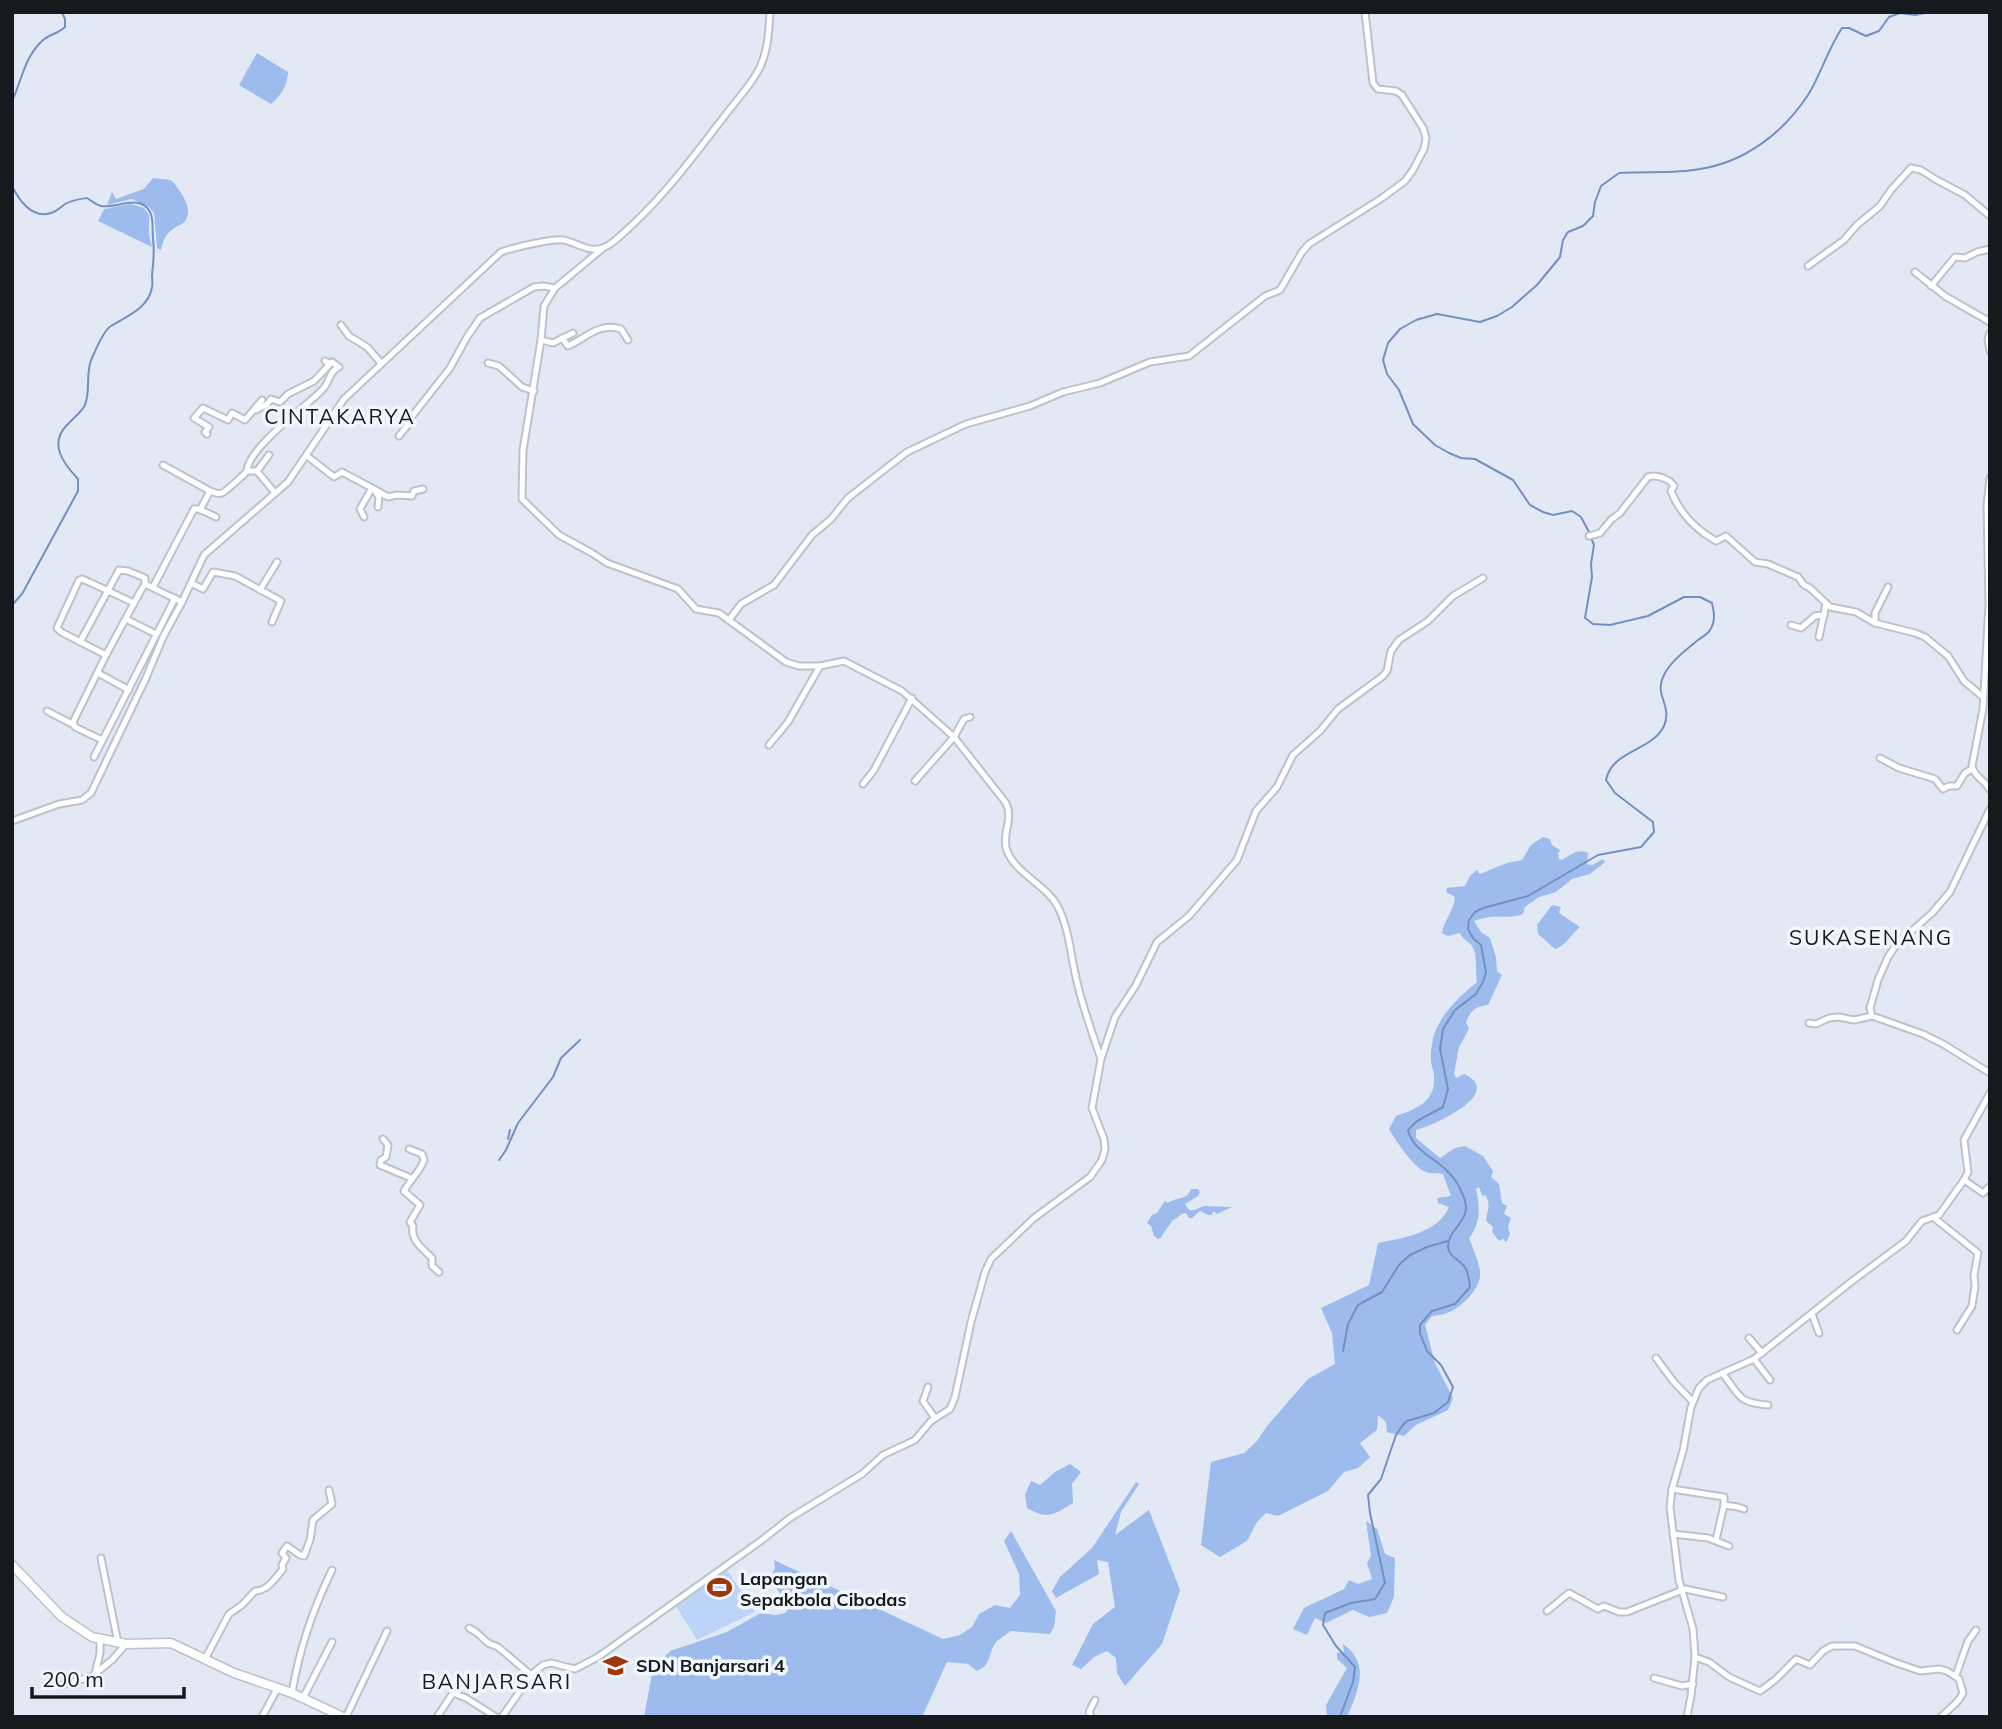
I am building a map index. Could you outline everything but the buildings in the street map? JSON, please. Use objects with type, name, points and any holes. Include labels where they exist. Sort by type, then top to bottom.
[{"type":"main road","points":[[12,1565],[62,1617],[100,1640],[171,1643],[234,1673],[292,1693],[344,1717]]},
{"type":"street","points":[[770,12],[764,57],[752,82],[706,141],[640,217],[555,288],[544,306],[534,391],[523,450],[522,495],[525,503],[559,535],[607,563],[678,589],[696,609],[716,611],[786,662],[799,666],[820,666],[844,661],[896,687],[912,698],[954,737],[1008,808],[1010,817],[1005,836],[1008,853],[1028,877],[1050,895],[1059,909],[1078,987],[1101,1059]]},
{"type":"street","points":[[729,620],[741,604],[774,585],[812,535],[831,519],[848,498],[907,452],[966,424],[1030,406],[1063,392],[1100,383],[1150,362],[1189,356],[1265,296],[1282,288],[1304,248],[1405,181],[1426,145],[1426,138],[1420,122],[1402,95],[1396,91],[1378,89],[1373,83],[1365,12]]},
{"type":"street","points":[[1808,266],[1844,240],[1880,206],[1911,168],[1921,170],[1965,195],[1990,216]]},
{"type":"street","points":[[12,821],[59,804],[82,800],[91,793],[163,637],[206,552],[288,482],[344,399],[382,362],[501,252],[560,240],[591,250],[602,248]]},
{"type":"street","points":[[1931,286],[1955,257],[1965,258],[1981,250],[1990,249]]},
{"type":"street","points":[[1915,272],[1931,286],[1990,322]]},
{"type":"street","points":[[398,436],[450,368],[481,318],[531,288],[555,288]]},
{"type":"street","points":[[341,325],[349,336],[367,346],[382,362]]},
{"type":"street","points":[[562,338],[567,345],[571,345],[592,331],[609,327],[621,329],[628,341]]},
{"type":"street","points":[[541,341],[553,343],[573,333]]},
{"type":"street","points":[[1990,333],[1990,351]]},
{"type":"street","points":[[163,465],[210,491],[218,494],[224,492],[242,478],[249,461],[285,422],[328,386],[333,371],[339,367],[327,362],[308,384],[288,394],[280,402],[271,399],[255,410]]},
{"type":"street","points":[[488,363],[499,366],[522,387],[534,391]]},
{"type":"street","points":[[207,434],[205,432],[209,426],[194,418],[204,408],[228,420],[232,413],[245,420],[262,400]]},
{"type":"street","points":[[257,471],[269,455]]},
{"type":"street","points":[[307,456],[334,477],[342,472],[388,498],[397,495],[412,496],[414,491],[423,489]]},
{"type":"street","points":[[247,471],[257,471]]},
{"type":"street","points":[[257,471],[275,493]]},
{"type":"street","points":[[1589,537],[1602,532],[1646,479],[1652,475],[1671,481],[1674,484],[1672,494],[1695,528],[1716,541],[1726,536],[1755,562],[1769,564],[1795,575],[1826,604],[1925,637],[1948,656],[1964,681],[1983,697]]},
{"type":"street","points":[[1990,478],[1987,505],[1989,605],[1983,709],[1972,769],[1990,790]]},
{"type":"street","points":[[373,489],[379,496],[378,507]]},
{"type":"street","points":[[363,517],[360,509],[373,489]]},
{"type":"street","points":[[200,510],[210,491]]},
{"type":"street","points":[[153,587],[194,509],[216,517]]},
{"type":"street","points":[[260,590],[277,562]]},
{"type":"street","points":[[74,725],[73,722],[106,655],[145,584],[145,578],[119,570],[80,642]]},
{"type":"street","points":[[191,583],[203,589],[213,572],[235,576],[281,602],[272,622]]},
{"type":"street","points":[[502,1717],[531,1675],[545,1664],[575,1668],[598,1657],[790,1518],[868,1469],[878,1459],[915,1440],[935,1418],[947,1413],[953,1404],[971,1322],[991,1259],[1034,1218],[1090,1177],[1102,1160],[1104,1139],[1093,1108],[1101,1059],[1115,1017],[1136,985],[1157,942],[1193,912],[1237,860],[1256,811],[1276,787],[1293,755],[1320,731],[1338,709],[1384,676],[1391,651],[1399,640],[1428,621],[1453,596],[1483,578]]},
{"type":"street","points":[[106,655],[58,629],[57,625],[79,580],[134,603]]},
{"type":"street","points":[[145,584],[182,602]]},
{"type":"street","points":[[1875,622],[1875,613],[1888,587]]},
{"type":"street","points":[[93,757],[175,598]]},
{"type":"street","points":[[1819,636],[1826,604]]},
{"type":"street","points":[[1791,625],[1801,628],[1815,616],[1824,615]]},
{"type":"street","points":[[126,619],[156,634]]},
{"type":"street","points":[[769,745],[788,722],[820,666]]},
{"type":"street","points":[[98,673],[129,690]]},
{"type":"street","points":[[863,784],[874,770],[912,698]]},
{"type":"street","points":[[47,711],[102,740]]},
{"type":"street","points":[[915,781],[954,737],[964,719],[970,717]]},
{"type":"street","points":[[1880,758],[1899,768],[1934,779],[1943,789],[1957,786],[1965,773],[1972,769]]},
{"type":"street","points":[[1872,1016],[1870,1008],[1888,957],[1896,945],[1932,913],[1950,892],[1990,809]]},
{"type":"street","points":[[1809,1023],[1816,1024],[1829,1018],[1854,1020],[1872,1016],[1923,1034],[1990,1073]]},
{"type":"street","points":[[1687,1717],[1695,1657],[1692,1621],[1681,1590],[1670,1507],[1693,1402],[1703,1383],[1754,1359],[1906,1241],[1922,1221],[1942,1212],[1964,1180],[1968,1168],[1964,1140],[1990,1093]]},
{"type":"street","points":[[383,1139],[388,1145],[386,1157],[380,1164],[411,1178]]},
{"type":"street","points":[[409,1149],[422,1154],[424,1160],[404,1193],[420,1205],[410,1223],[413,1226],[412,1234],[432,1258],[432,1266],[439,1272]]},
{"type":"street","points":[[1964,1180],[1983,1193],[1990,1186]]},
{"type":"street","points":[[1933,1217],[1977,1252],[1972,1306],[1957,1330]]},
{"type":"street","points":[[1812,1314],[1819,1334]]},
{"type":"street","points":[[1749,1338],[1762,1353]]},
{"type":"street","points":[[1656,1358],[1693,1402]]},
{"type":"street","points":[[1754,1359],[1770,1380]]},
{"type":"street","points":[[1723,1374],[1746,1402],[1768,1405]]},
{"type":"street","points":[[928,1387],[923,1401],[935,1418]]},
{"type":"street","points":[[1672,1489],[1723,1496],[1724,1505],[1716,1540]]},
{"type":"street","points":[[205,1659],[230,1612],[255,1591],[266,1588],[283,1569],[286,1558],[282,1553],[287,1546],[305,1556],[313,1520],[332,1504],[329,1490]]},
{"type":"street","points":[[1724,1505],[1744,1509]]},
{"type":"street","points":[[1672,1534],[1716,1540],[1729,1546]]},
{"type":"street","points":[[61,1685],[87,1679],[95,1674],[122,1643],[101,1558]]},
{"type":"street","points":[[292,1693],[304,1638],[332,1570]]},
{"type":"street","points":[[1547,1611],[1569,1593],[1598,1609],[1603,1606],[1623,1612],[1632,1611],[1681,1590],[1689,1589],[1723,1597]]},
{"type":"street","points":[[469,1628],[499,1648],[531,1675]]},
{"type":"street","points":[[1956,1675],[1968,1640],[1976,1630]]},
{"type":"street","points":[[344,1717],[387,1632]]},
{"type":"street","points":[[95,1674],[100,1640]]},
{"type":"street","points":[[303,1698],[332,1642]]},
{"type":"street","points":[[1695,1657],[1760,1691],[1796,1659],[1811,1664],[1823,1651],[1836,1645],[1856,1646],[1920,1671],[1940,1670],[1956,1675],[1961,1683],[1962,1694],[1941,1717]]},
{"type":"street","points":[[1654,1678],[1682,1686],[1693,1684]]},
{"type":"street","points":[[262,1717],[277,1689]]},
{"type":"street","points":[[437,1717],[453,1693],[496,1717]]},
{"type":"street","points":[[1091,1717],[1088,1713],[1095,1700]]},
{"type":"shaded area","points":[[257,53],[288,72],[283,90],[271,104],[239,85]]},
{"type":"shaded area","points":[[153,178],[171,180],[185,199],[188,211],[184,222],[166,237],[161,250],[157,248],[154,213],[149,207],[132,199],[107,205],[112,192],[116,199],[144,189]]},
{"type":"shaded area","points":[[131,204],[144,208],[149,215],[152,247],[98,221],[104,209]]},
{"type":"shaded area","points":[[1543,837],[1550,839],[1552,845],[1560,850],[1559,859],[1581,851],[1588,853],[1587,864],[1592,865],[1603,859],[1605,862],[1590,874],[1572,879],[1556,892],[1539,897],[1525,907],[1523,914],[1474,921],[1481,932],[1490,938],[1497,971],[1502,975],[1488,1005],[1474,1009],[1470,1014],[1466,1022],[1469,1029],[1459,1047],[1454,1074],[1456,1078],[1464,1074],[1475,1082],[1477,1090],[1472,1099],[1450,1116],[1416,1130],[1416,1138],[1440,1158],[1455,1148],[1465,1146],[1483,1156],[1493,1171],[1491,1177],[1499,1184],[1502,1203],[1507,1206],[1504,1214],[1511,1218],[1508,1226],[1510,1235],[1506,1242],[1503,1239],[1499,1241],[1492,1232],[1493,1227],[1486,1221],[1486,1196],[1482,1195],[1479,1187],[1476,1189],[1478,1215],[1476,1227],[1469,1238],[1480,1271],[1478,1284],[1459,1306],[1447,1313],[1431,1317],[1425,1325],[1435,1363],[1453,1398],[1448,1410],[1416,1425],[1404,1436],[1387,1432],[1386,1422],[1378,1415],[1377,1430],[1360,1443],[1370,1457],[1358,1468],[1344,1472],[1328,1491],[1278,1516],[1266,1513],[1257,1522],[1247,1541],[1220,1557],[1201,1545],[1211,1462],[1244,1453],[1308,1379],[1335,1364],[1332,1333],[1321,1308],[1369,1285],[1378,1243],[1419,1233],[1437,1223],[1449,1207],[1438,1203],[1437,1198],[1451,1196],[1443,1174],[1428,1173],[1416,1165],[1389,1129],[1396,1116],[1423,1103],[1432,1092],[1434,1074],[1431,1055],[1436,1030],[1451,1007],[1477,982],[1476,959],[1472,946],[1460,933],[1448,936],[1442,933],[1455,897],[1446,892],[1447,888],[1465,886],[1477,870],[1480,874],[1522,860],[1531,845]]},
{"type":"shaded area","points":[[1552,905],[1561,907],[1559,913],[1580,927],[1565,943],[1555,949],[1538,934],[1537,925]]},
{"type":"shaded area","points":[[1191,1189],[1198,1189],[1200,1192],[1185,1204],[1189,1210],[1204,1206],[1232,1207],[1217,1214],[1213,1211],[1212,1215],[1200,1211],[1192,1218],[1186,1213],[1183,1214],[1173,1220],[1158,1239],[1147,1223],[1152,1215],[1157,1213],[1165,1201],[1168,1203],[1185,1197]]},
{"type":"shaded area","points":[[1070,1464],[1081,1472],[1072,1484],[1073,1503],[1046,1515],[1027,1508],[1025,1495],[1031,1481],[1040,1485]]},
{"type":"shaded area","points":[[1136,1482],[1139,1484],[1121,1512],[1115,1535],[1149,1510],[1180,1590],[1162,1644],[1125,1686],[1117,1673],[1116,1658],[1107,1651],[1094,1657],[1081,1669],[1072,1665],[1093,1624],[1115,1607],[1108,1562],[1097,1560],[1099,1574],[1056,1598],[1052,1591],[1060,1577],[1092,1548]]},
{"type":"shaded area","points":[[1366,1521],[1377,1529],[1385,1554],[1395,1558],[1394,1597],[1387,1613],[1369,1617],[1353,1610],[1326,1623],[1315,1618],[1307,1635],[1293,1629],[1304,1608],[1344,1589],[1349,1580],[1358,1584],[1372,1579],[1367,1563],[1371,1556]]},
{"type":"shaded area","points":[[1011,1531],[1056,1611],[1054,1627],[1050,1634],[1011,1631],[996,1642],[987,1662],[977,1671],[968,1664],[947,1662],[922,1717],[644,1717],[652,1674],[666,1654],[727,1632],[761,1613],[776,1615],[785,1613],[790,1607],[777,1589],[778,1581],[772,1574],[775,1568],[774,1560],[943,1639],[960,1635],[972,1627],[979,1614],[995,1605],[1010,1608],[1020,1595],[1019,1574],[1004,1541]]},
{"type":"shaded area","name":"Lapangan Sepakbola Cibodas","points":[[727,1570],[755,1612],[697,1640],[676,1606]]},
{"type":"shaded area","points":[[1343,1644],[1357,1660],[1360,1678],[1358,1688],[1347,1717],[1327,1717],[1326,1705],[1347,1668],[1337,1659],[1337,1653],[1344,1652]]},
{"type":"waterway","points":[[12,101],[27,62],[36,48],[65,27],[62,12]]},
{"type":"waterway","points":[[1589,532],[1581,517],[1572,511],[1553,515],[1543,512],[1530,505],[1513,480],[1475,459],[1461,458],[1435,445],[1413,424],[1399,390],[1387,374],[1383,360],[1388,343],[1400,329],[1416,320],[1437,314],[1480,322],[1512,307],[1537,285],[1560,257],[1563,240],[1568,232],[1583,226],[1593,216],[1601,186],[1619,173],[1700,169],[1747,153],[1775,133],[1798,109],[1813,87],[1842,28],[1849,28],[1866,36],[1879,31],[1889,17],[1900,13],[1915,15],[1930,12]]},
{"type":"waterway","points":[[12,186],[27,207],[44,214],[55,212],[70,202],[87,198],[101,206],[140,203],[146,206],[151,215],[154,248],[152,284],[147,301],[108,328],[90,363],[85,405],[61,432],[58,446],[60,454],[78,479],[78,491],[22,594],[12,605]]},
{"type":"waterway","points":[[1340,1717],[1353,1682],[1355,1667],[1336,1646],[1323,1625],[1325,1613],[1351,1603],[1375,1599],[1385,1583],[1368,1495],[1381,1479],[1396,1435],[1402,1426],[1407,1421],[1434,1413],[1448,1402],[1453,1387],[1441,1365],[1427,1351],[1420,1325],[1432,1311],[1455,1304],[1470,1287],[1466,1268],[1448,1249],[1450,1239],[1464,1216],[1465,1201],[1452,1177],[1414,1143],[1408,1130],[1417,1121],[1443,1107],[1448,1089],[1440,1049],[1443,1029],[1455,1010],[1476,994],[1486,972],[1481,945],[1468,929],[1469,920],[1475,912],[1483,908],[1528,896],[1598,855],[1641,847],[1654,832],[1653,822],[1615,793],[1606,780],[1616,762],[1651,741],[1664,726],[1666,712],[1661,688],[1664,675],[1679,656],[1708,633],[1713,623],[1712,603],[1700,597],[1684,597],[1648,616],[1610,625],[1593,624],[1585,618],[1592,577],[1594,545],[1591,538]]},
{"type":"waterway","points":[[499,1160],[518,1123],[553,1077],[561,1058],[580,1040]]},
{"type":"waterway","points":[[508,1139],[510,1130]]},
{"type":"waterway","points":[[1343,1351],[1348,1324],[1358,1305],[1382,1292],[1399,1265],[1410,1255],[1448,1241]]},
{"type":"place","name":"Lapangan Sepakbola Cibodas","points":[[720,1588]]},
{"type":"place","name":"SDN Banjarsari 4","points":[[616,1665]]},
{"type":"district","name":"CINTAKARYA","points":[[340,416]]},
{"type":"district","name":"SUKASENANG","points":[[1871,937]]},
{"type":"district","name":"BANJARSARI","points":[[497,1681]]}]
